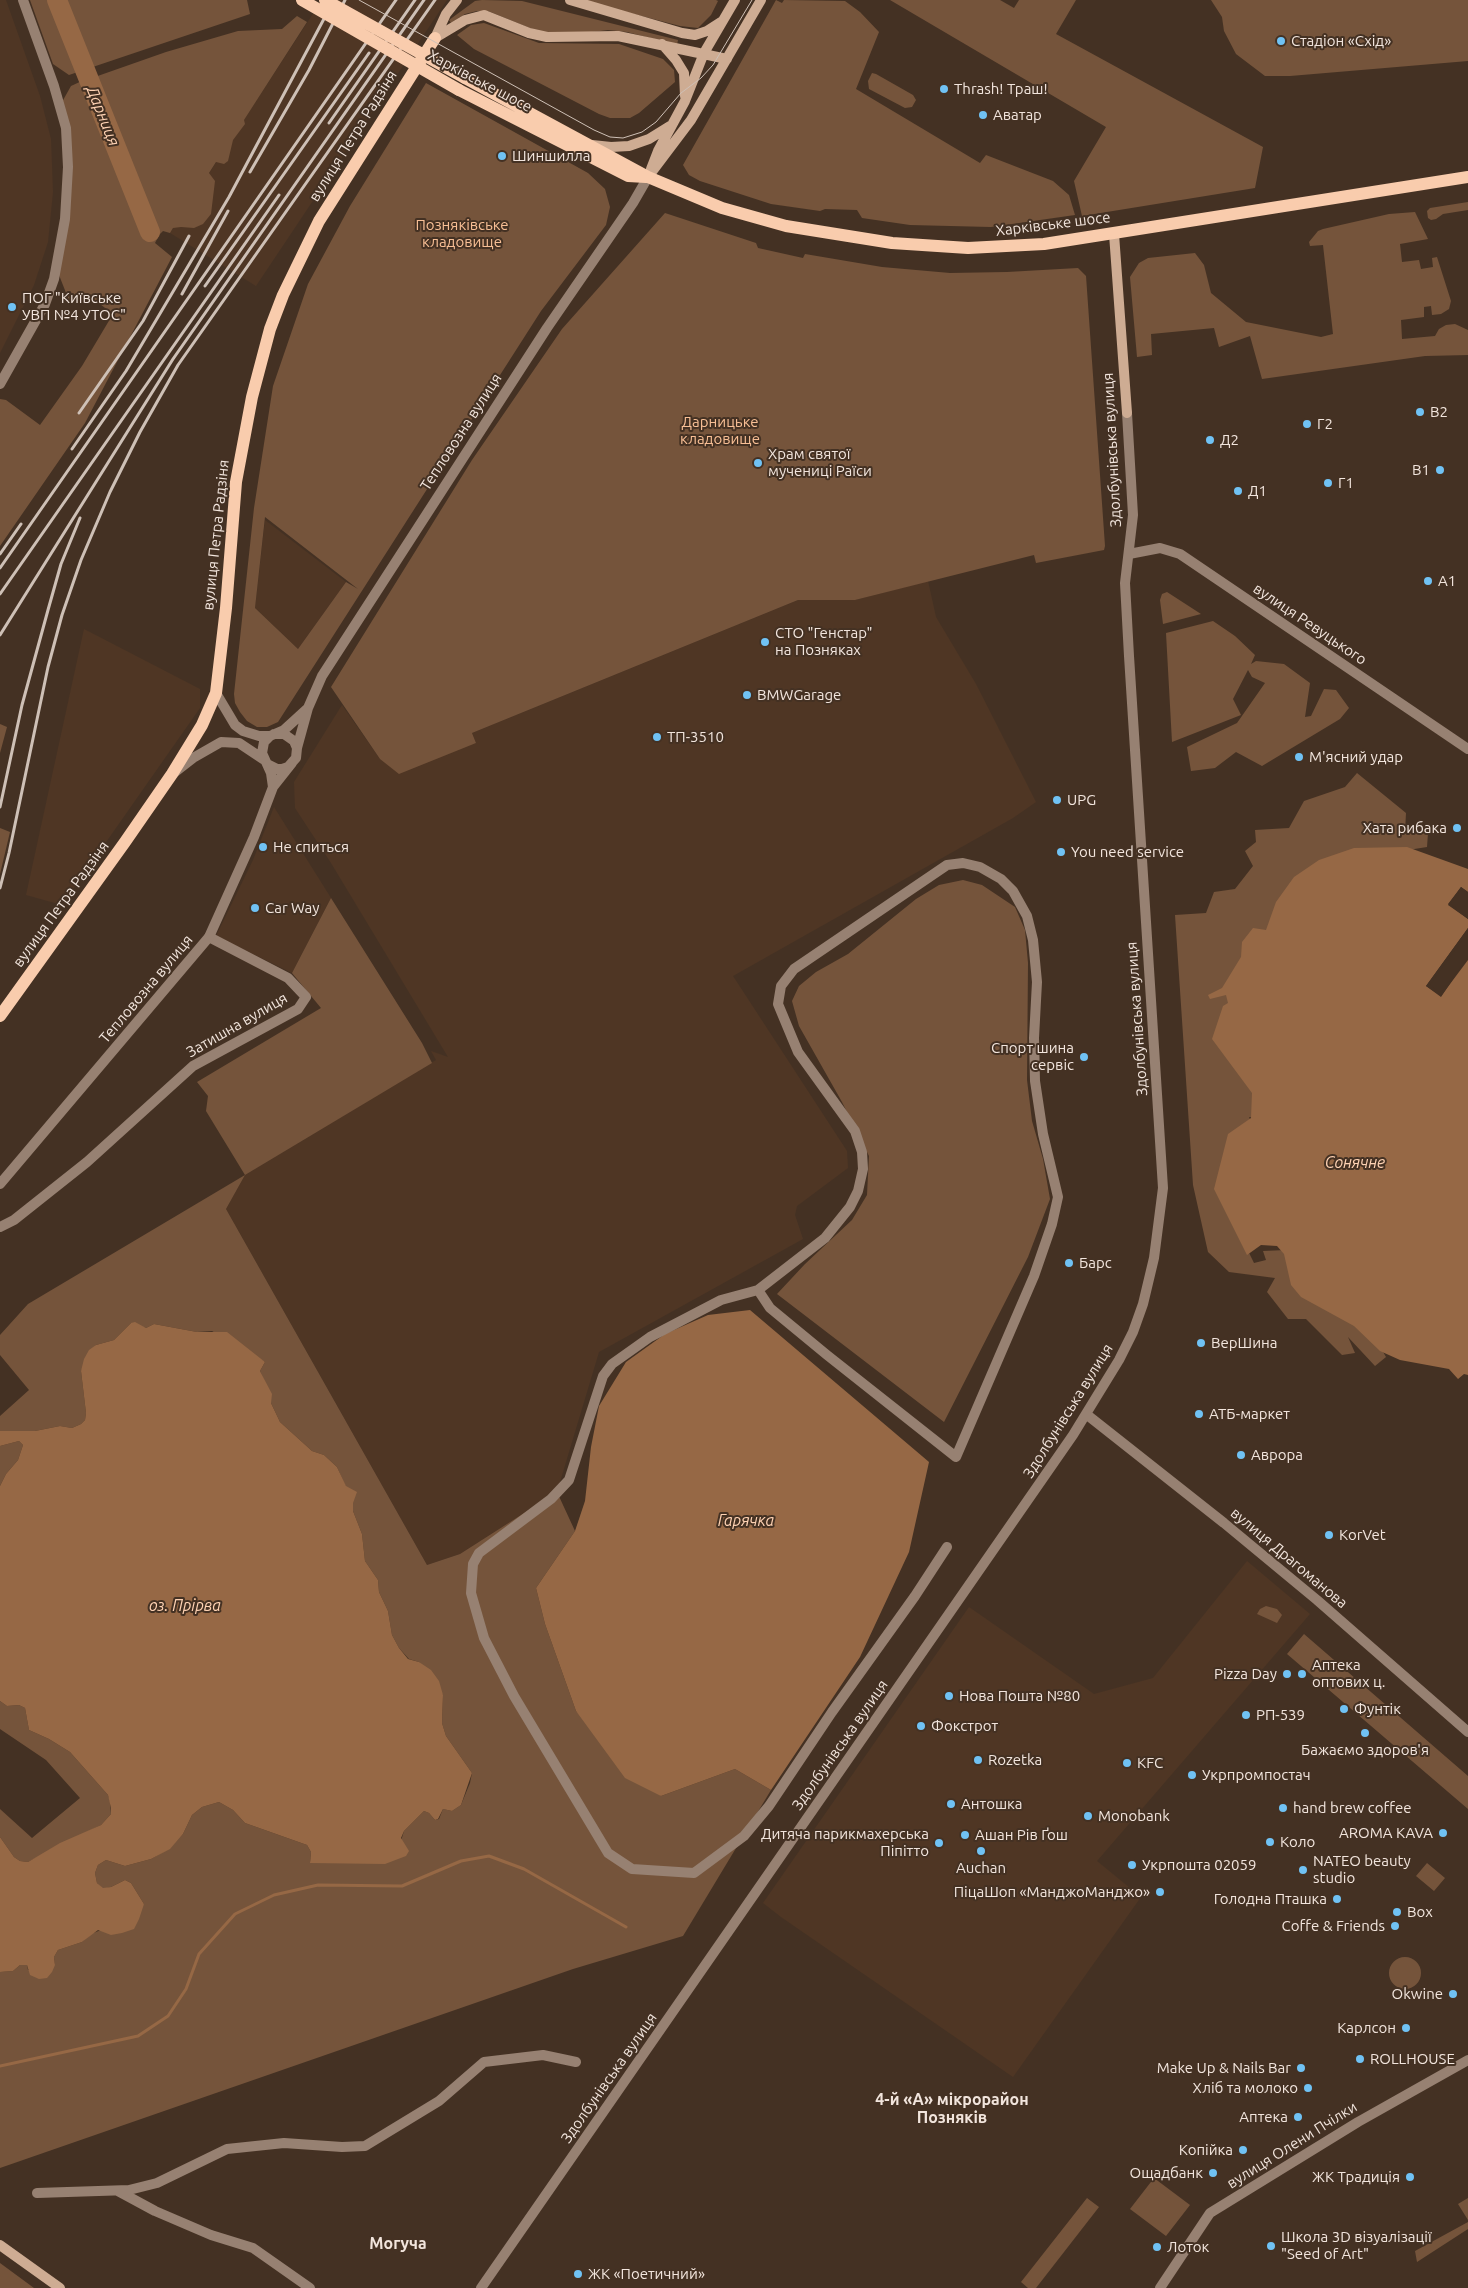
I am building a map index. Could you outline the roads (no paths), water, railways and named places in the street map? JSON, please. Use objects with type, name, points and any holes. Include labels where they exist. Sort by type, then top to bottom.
[{"type":"main road","name":"Харківське шосе","points":[[302,0],[460,90],[628,176],[648,177]]},
{"type":"main road","name":"Харківське шосе","points":[[326,0],[648,177],[722,208],[754,218],[820,233],[892,243],[968,248],[1006,247],[1073,241],[1468,177]]},
{"type":"main road","name":"вулиця Петра Радзіня","points":[[0,1016],[172,774],[202,725],[216,693],[226,608],[236,482],[252,397],[270,329],[283,295],[319,221],[435,38],[446,14],[457,0]]},
{"type":"main road","points":[[570,0],[682,34],[695,35],[707,31],[724,20]]},
{"type":"main road","points":[[648,177],[658,151],[685,100],[704,53],[735,0]]},
{"type":"main road","points":[[648,177],[691,120],[762,0]]},
{"type":"main road","name":"вулиця Петра Радзіня","points":[[435,38],[465,20],[484,16],[529,33],[548,37],[568,38],[606,35],[662,44],[728,59]]},
{"type":"main road","points":[[662,44],[684,73],[685,100]]},
{"type":"main road","points":[[586,144],[611,148],[629,146],[648,139],[671,125]]},
{"type":"main road","name":"Здолбунівська вулиця","points":[[1114,234],[1127,414]]},
{"type":"main road","points":[[0,2245],[60,2288]]},
{"type":"street","points":[[0,384],[45,304],[54,279],[65,219],[68,167],[66,128],[54,86],[23,0]]},
{"type":"street","name":"Тепловозна вулиця","points":[[297,748],[308,708],[322,676],[547,328],[633,203],[648,177]]},
{"type":"street","name":"Здолбунівська вулиця","points":[[481,2288],[1086,1414],[1119,1360],[1133,1332],[1143,1304],[1154,1258],[1162,1188],[1129,656],[1126,584],[1133,516],[1127,414]]},
{"type":"street","name":"вулиця Ревуцького","points":[[1129,554],[1160,548],[1180,554],[1468,749]]},
{"type":"street","points":[[172,774],[193,758],[221,742],[239,743],[277,769],[282,769],[296,758],[297,748],[290,737],[284,734],[250,734],[235,725],[216,693]]},
{"type":"street","name":"Тепловозна вулиця","points":[[272,735],[295,722],[308,708]]},
{"type":"street","points":[[272,735],[262,748],[265,761],[271,773],[273,787]]},
{"type":"street","name":"Тепловозна вулиця","points":[[0,1184],[209,937],[254,837],[273,787],[292,763]]},
{"type":"street","points":[[758,1290],[770,1308],[827,1356],[956,1457],[1034,1276],[1052,1224],[1058,1197],[1043,1134],[1035,1080],[1034,1038],[1037,982],[1034,940],[1027,916],[1013,891],[1001,879],[980,867],[963,863],[947,866],[794,969],[782,986],[778,1004],[798,1052],[855,1131],[862,1152],[863,1169],[858,1191],[850,1207],[825,1238],[758,1290],[720,1300],[650,1337],[612,1364],[603,1376],[570,1480],[551,1499],[479,1553],[472,1564],[471,1593],[484,1638],[514,1696],[608,1853],[632,1869],[694,1873],[744,1836],[769,1806],[832,1712],[915,1596],[947,1546]]},
{"type":"street","name":"Затишна вулиця","points":[[0,1227],[14,1220],[87,1162],[193,1066],[298,1009],[306,997],[288,978],[209,937]]},
{"type":"street","name":"вулиця Драгоманова","points":[[1086,1414],[1224,1523],[1323,1605],[1468,1732]]},
{"type":"street","points":[[37,2193],[117,2190],[157,2183],[227,2149],[284,2143],[342,2147],[365,2146],[439,2100],[484,2062],[543,2055],[576,2062]]},
{"type":"street","name":"вулиця Олени Пчілки","points":[[1160,2288],[1210,2213],[1358,2122],[1468,2060]]},
{"type":"street","points":[[117,2190],[155,2211],[211,2235],[254,2248],[310,2288]]},
{"type":"water","name":"Сонячне","points":[[1407,847],[1468,869],[1468,892],[1461,887],[1448,904],[1468,919],[1468,928],[1426,986],[1441,996],[1468,960],[1468,1375],[1464,1374],[1458,1379],[1449,1369],[1400,1360],[1380,1351],[1354,1326],[1301,1297],[1291,1285],[1284,1254],[1277,1246],[1261,1245],[1247,1255],[1214,1189],[1228,1134],[1251,1118],[1252,1093],[1212,1039],[1223,1006],[1228,1003],[1226,995],[1210,999],[1208,995],[1222,988],[1241,957],[1242,942],[1253,928],[1266,930],[1276,902],[1294,877],[1319,860],[1354,848]]},
{"type":"water","name":"Гарячка","points":[[750,1310],[929,1462],[909,1552],[860,1657],[771,1790],[735,1769],[661,1796],[625,1778],[576,1711],[545,1624],[536,1588],[575,1531],[585,1501],[591,1447],[599,1406],[626,1362],[665,1334],[708,1315]]},
{"type":"water","name":"оз. Прірва","points":[[135,1322],[146,1328],[154,1324],[197,1332],[227,1332],[265,1362],[260,1371],[272,1394],[271,1403],[280,1422],[312,1451],[324,1455],[337,1467],[346,1486],[357,1492],[353,1503],[353,1511],[362,1534],[365,1561],[378,1580],[379,1592],[388,1611],[392,1635],[408,1659],[419,1662],[431,1670],[439,1681],[443,1695],[442,1723],[446,1736],[472,1773],[461,1805],[452,1811],[443,1809],[438,1819],[435,1820],[429,1813],[424,1811],[404,1831],[401,1838],[409,1851],[406,1856],[385,1864],[310,1863],[311,1852],[307,1845],[245,1823],[233,1810],[219,1802],[202,1807],[192,1815],[183,1834],[170,1849],[151,1859],[125,1866],[106,1860],[98,1865],[95,1873],[97,1883],[103,1888],[111,1887],[125,1880],[131,1883],[144,1904],[134,1929],[111,1935],[98,1930],[82,1942],[58,1950],[54,1957],[55,1965],[52,1972],[47,1978],[39,1979],[30,1975],[27,1965],[20,1965],[13,1971],[0,1972],[0,1837],[14,1857],[20,1861],[28,1862],[60,1843],[101,1825],[111,1814],[111,1808],[108,1795],[70,1752],[49,1739],[29,1730],[25,1708],[19,1705],[7,1706],[0,1701],[0,1486],[6,1474],[18,1460],[23,1445],[19,1441],[0,1446],[0,1431],[35,1431],[60,1426],[72,1428],[81,1424],[85,1420],[86,1413],[81,1371],[84,1359],[89,1350],[96,1345],[114,1340],[131,1323]]},
{"type":"waterway","name":"Дарниця","points":[[57,0],[150,232]]},
{"type":"waterway","points":[[0,2066],[138,2036],[168,2016],[186,1989],[199,1954],[235,1914],[274,1895],[318,1885],[402,1886],[461,1861],[489,1856],[524,1869],[626,1927]]},
{"type":"tram line","points":[[359,0],[594,130],[610,137],[623,138],[642,132],[656,122],[681,93],[701,78],[713,65],[752,0]]},
{"type":"railway","points":[[72,449],[126,371],[229,197],[334,0]]},
{"type":"railway","points":[[250,172],[309,70],[345,0]]},
{"type":"railway","points":[[0,568],[396,0]]},
{"type":"railway","points":[[329,123],[415,0]]},
{"type":"railway","points":[[0,635],[173,359],[424,0]]},
{"type":"railway","points":[[0,888],[48,667],[62,615],[81,560],[110,492],[140,432],[178,365],[435,0]]},
{"type":"railway","points":[[205,286],[369,53]]},
{"type":"railway","points":[[0,594],[279,195]]},
{"type":"railway","points":[[182,294],[228,211]]},
{"type":"railway","points":[[79,413],[143,321],[189,236]]},
{"type":"railway","points":[[0,807],[22,705],[48,610],[61,564],[80,518]]},
{"type":"railway","points":[[0,554],[21,524]]},
{"type":"place","name":"Стадіон «Схід»","points":[[1281,41]]},
{"type":"place","name":"Thrash! Траш!","points":[[944,89]]},
{"type":"place","name":"Аватар","points":[[983,115]]},
{"type":"place","name":"Шиншилла","points":[[502,156]]},
{"type":"place","name":"ПОГ \"Київське УВП №4 УТОС\"","points":[[12,307]]},
{"type":"place","name":"В2","points":[[1420,412]]},
{"type":"place","name":"Г2","points":[[1307,424]]},
{"type":"place","name":"Д2","points":[[1210,440]]},
{"type":"place","name":"Храм святої мучениці Раїси","points":[[758,463]]},
{"type":"place","name":"В1","points":[[1440,470]]},
{"type":"place","name":"Г1","points":[[1328,483]]},
{"type":"place","name":"Д1","points":[[1238,491]]},
{"type":"place","name":"А1","points":[[1428,581]]},
{"type":"place","name":"СТО \"Генстар\" на Позняках","points":[[765,642]]},
{"type":"place","name":"BMWGarage","points":[[747,695]]},
{"type":"place","name":"ТП-3510","points":[[657,737]]},
{"type":"place","name":"М'ясний удар","points":[[1299,757]]},
{"type":"place","name":"UPG","points":[[1057,800]]},
{"type":"place","name":"Хата рибака","points":[[1457,828]]},
{"type":"place","name":"Не спиться","points":[[263,847]]},
{"type":"place","name":"You need service","points":[[1061,852]]},
{"type":"place","name":"Car Way","points":[[255,908]]},
{"type":"place","name":"Спорт шина сервіс","points":[[1084,1057]]},
{"type":"place","name":"Барс","points":[[1069,1263]]},
{"type":"place","name":"ВерШина","points":[[1201,1343]]},
{"type":"place","name":"АТБ-маркет","points":[[1199,1414]]},
{"type":"place","name":"Аврора","points":[[1241,1455]]},
{"type":"place","name":"KorVet","points":[[1329,1535]]},
{"type":"place","name":"Pizza Day","points":[[1287,1674]]},
{"type":"place","name":"Аптека оптових ц.","points":[[1302,1674]]},
{"type":"place","name":"Нова Пошта №80","points":[[949,1696]]},
{"type":"place","name":"Фунтік","points":[[1344,1709]]},
{"type":"place","name":"РП-539","points":[[1246,1715]]},
{"type":"place","name":"Фокстрот","points":[[921,1726]]},
{"type":"place","name":"Бажаємо здоров'я","points":[[1365,1733]]},
{"type":"place","name":"Rozetka","points":[[978,1760]]},
{"type":"place","name":"KFC","points":[[1127,1763]]},
{"type":"place","name":"Укрпромпостач","points":[[1192,1775]]},
{"type":"place","name":"Антошка","points":[[951,1804]]},
{"type":"place","name":"hand brew coffee","points":[[1283,1808]]},
{"type":"place","name":"Monobank","points":[[1088,1816]]},
{"type":"place","name":"AROMA KAVA","points":[[1443,1833]]},
{"type":"place","name":"Ашан Рів Ґош","points":[[965,1835]]},
{"type":"place","name":"Коло","points":[[1270,1842]]},
{"type":"place","name":"Дитяча парикмахерська Піпітто","points":[[939,1843]]},
{"type":"place","name":"Auchan","points":[[981,1851]]},
{"type":"place","name":"Укрпошта 02059","points":[[1132,1865]]},
{"type":"place","name":"NATEO beauty studio","points":[[1303,1870]]},
{"type":"place","name":"ПіцаШоп «МанджоМанджо»","points":[[1160,1892]]},
{"type":"place","name":"Голодна Пташка","points":[[1337,1899]]},
{"type":"place","name":"Box","points":[[1397,1912]]},
{"type":"place","name":"Coffe & Friends","points":[[1395,1926]]},
{"type":"place","name":"Okwine","points":[[1453,1994]]},
{"type":"place","name":"Карлсон","points":[[1406,2028]]},
{"type":"place","name":"ROLLHOUSE","points":[[1360,2059]]},
{"type":"place","name":"Make Up & Nails Bar","points":[[1301,2068]]},
{"type":"place","name":"Хліб та молоко","points":[[1308,2088]]},
{"type":"place","name":"Аптека","points":[[1298,2117]]},
{"type":"place","name":"Копійка","points":[[1243,2150]]},
{"type":"place","name":"Ощадбанк","points":[[1213,2173]]},
{"type":"place","name":"ЖК Традиція","points":[[1410,2177]]},
{"type":"place","name":"Школа 3D візуалізації \"Seed of Art\"","points":[[1271,2246]]},
{"type":"place","name":"Лоток","points":[[1157,2247]]},
{"type":"place","name":"ЖК «Поетичний»","points":[[578,2274]]},
{"type":"district","name":"4-й «А» мікрорайон Позняків","points":[[952,2109]]},
{"type":"district","name":"Могуча","points":[[398,2244]]},
{"type":"park label","name":"Позняківське кладовище","points":[[462,234]]},
{"type":"park label","name":"Дарницьке кладовище","points":[[720,430]]}]
